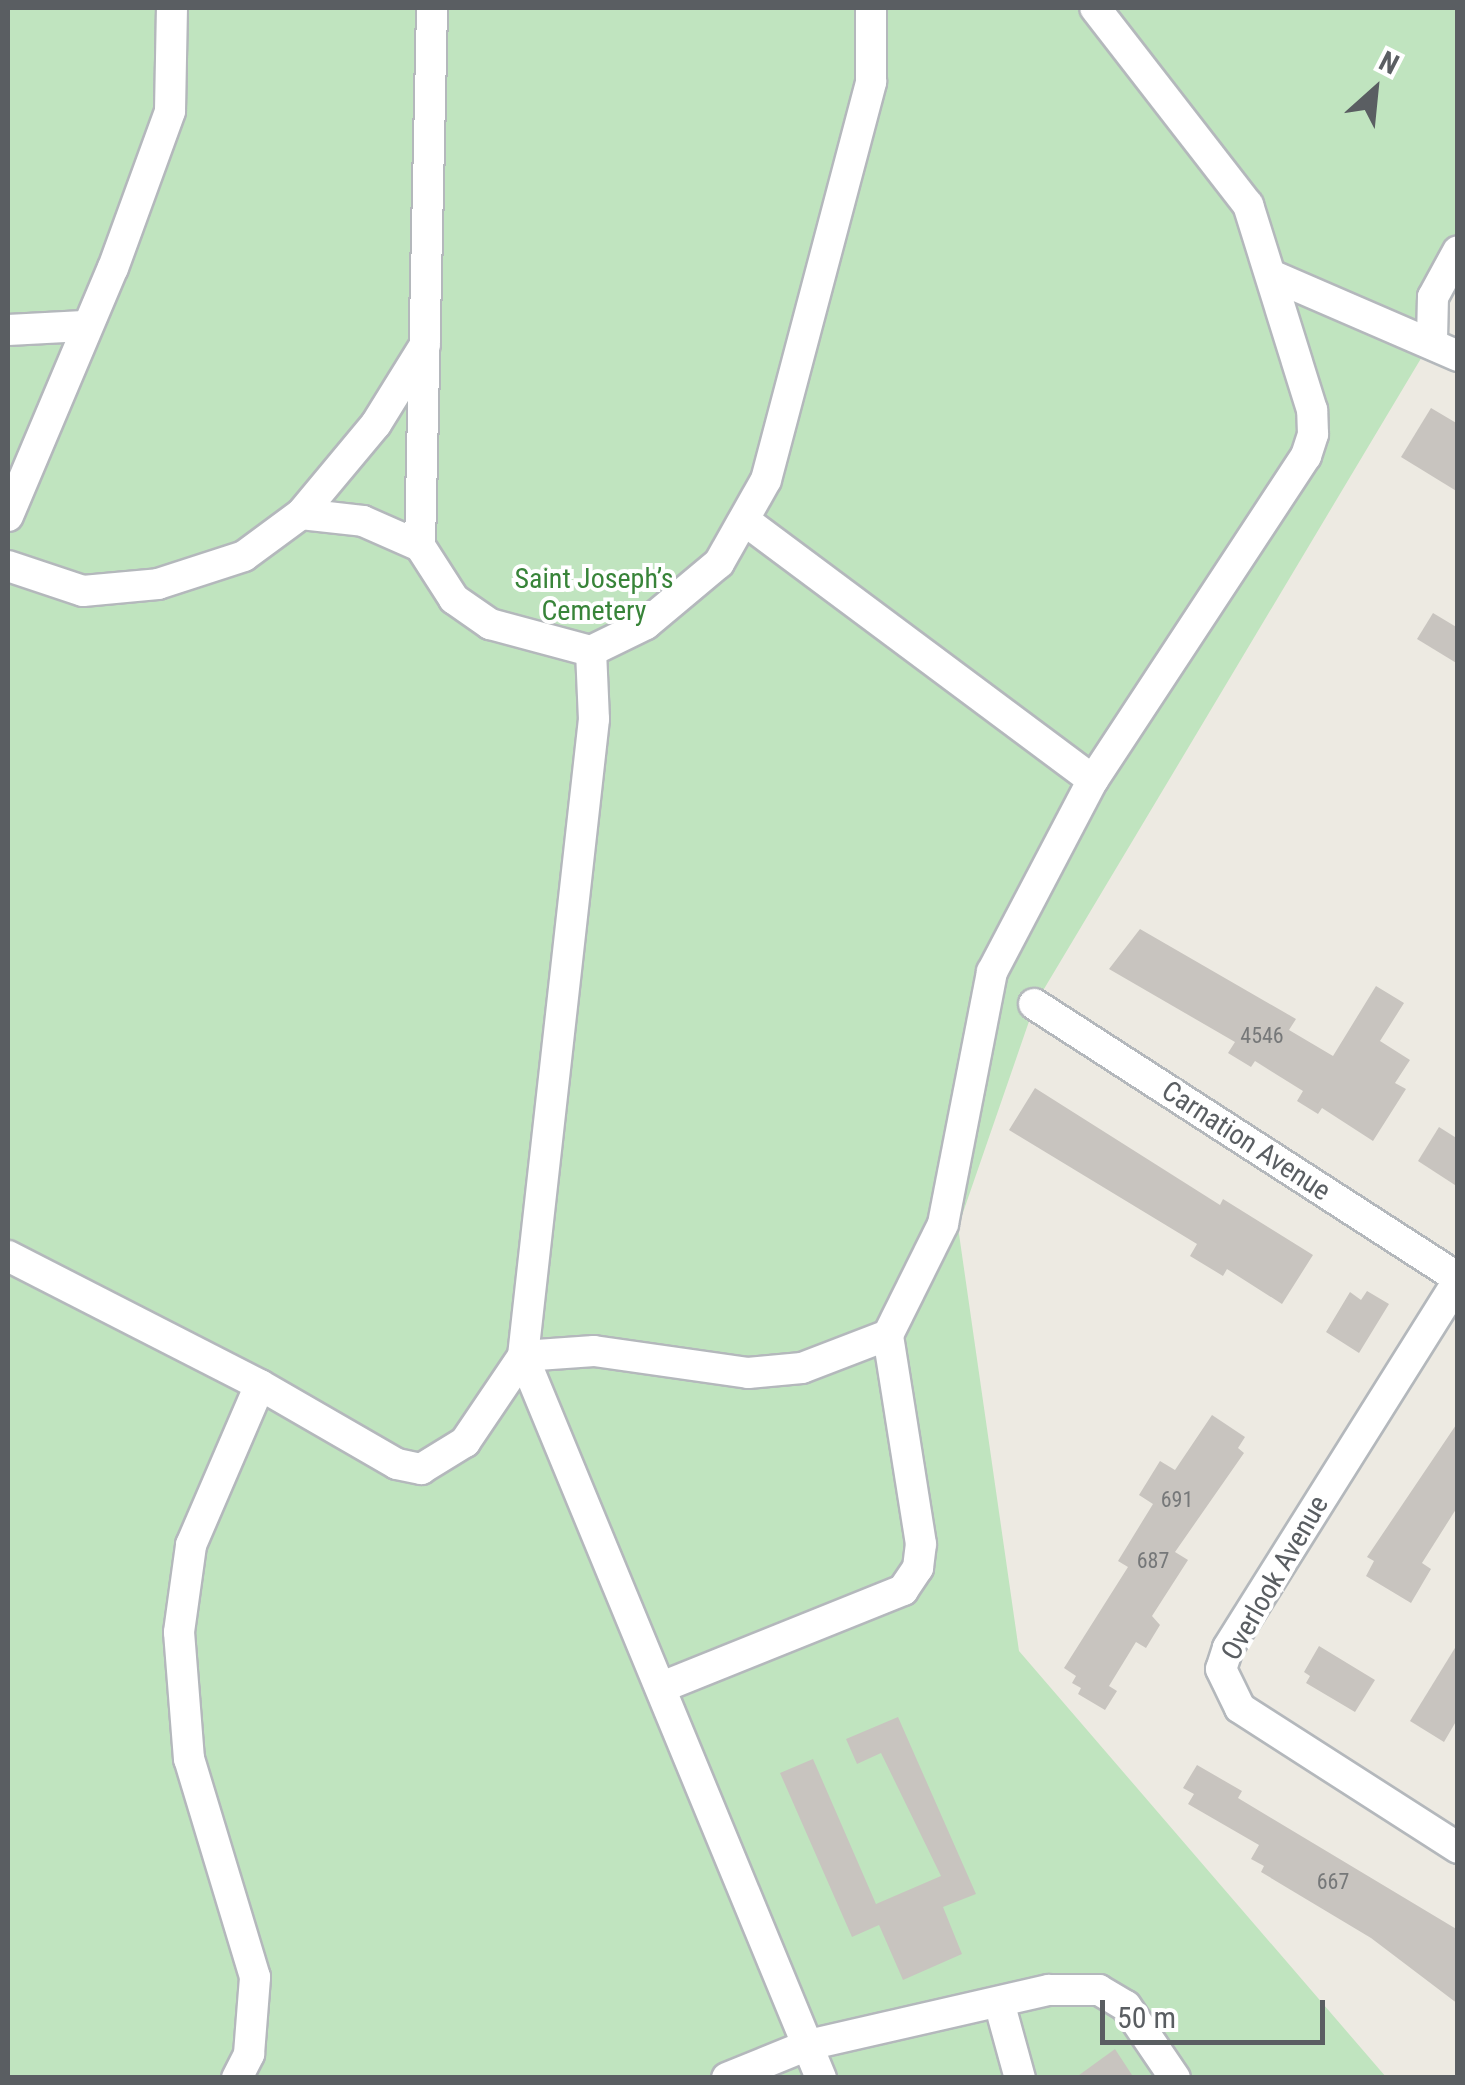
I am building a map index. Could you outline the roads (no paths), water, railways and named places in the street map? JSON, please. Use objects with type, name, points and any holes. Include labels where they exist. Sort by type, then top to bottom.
[{"type":"street","points":[[8,516],[84,326],[113,268],[170,111],[172,8]]},
{"type":"street","points":[[420,546],[432,8]]},
{"type":"street","points":[[301,514],[363,521],[420,546],[454,598],[490,624],[590,651],[646,624],[720,563],[766,480],[838,219],[871,82],[871,8]]},
{"type":"street","points":[[662,1687],[903,1590],[918,1568],[920,1544],[888,1335],[943,1224],[992,972],[1093,780],[1306,456],[1312,410],[1248,205],[1095,8]]},
{"type":"street","points":[[1445,348],[1433,297],[1458,251]]},
{"type":"street","points":[[1271,274],[1337,309],[1445,348]]},
{"type":"street","points":[[8,330],[84,326]]},
{"type":"street","points":[[8,566],[82,591],[158,584],[244,556],[301,514],[376,424],[426,342]]},
{"type":"street","points":[[744,520],[1093,780]]},
{"type":"street","points":[[8,1256],[260,1385],[397,1464],[421,1469],[465,1442],[523,1356],[594,719],[590,651]]},
{"type":"street","name":"Carnation Avenue","points":[[1034,1004],[1458,1279]]},
{"type":"street","name":"Overlook Avenue","points":[[1458,1279],[1228,1648],[1222,1669],[1240,1708],[1458,1848]]},
{"type":"street","points":[[523,1356],[594,1351],[748,1373],[802,1368],[888,1335]]},
{"type":"street","points":[[523,1356],[821,2078]]},
{"type":"street","points":[[237,2078],[249,2054],[255,1977],[190,1758],[179,1632],[191,1545],[260,1385]]},
{"type":"street","points":[[727,2078],[808,2045],[1049,1990],[1099,1990],[1126,2006],[1176,2078]]},
{"type":"street","points":[[999,2002],[1020,2078]]},
{"type":"park label","name":"Saint Joseph’s Cemetery","points":[[594,595]]}]
